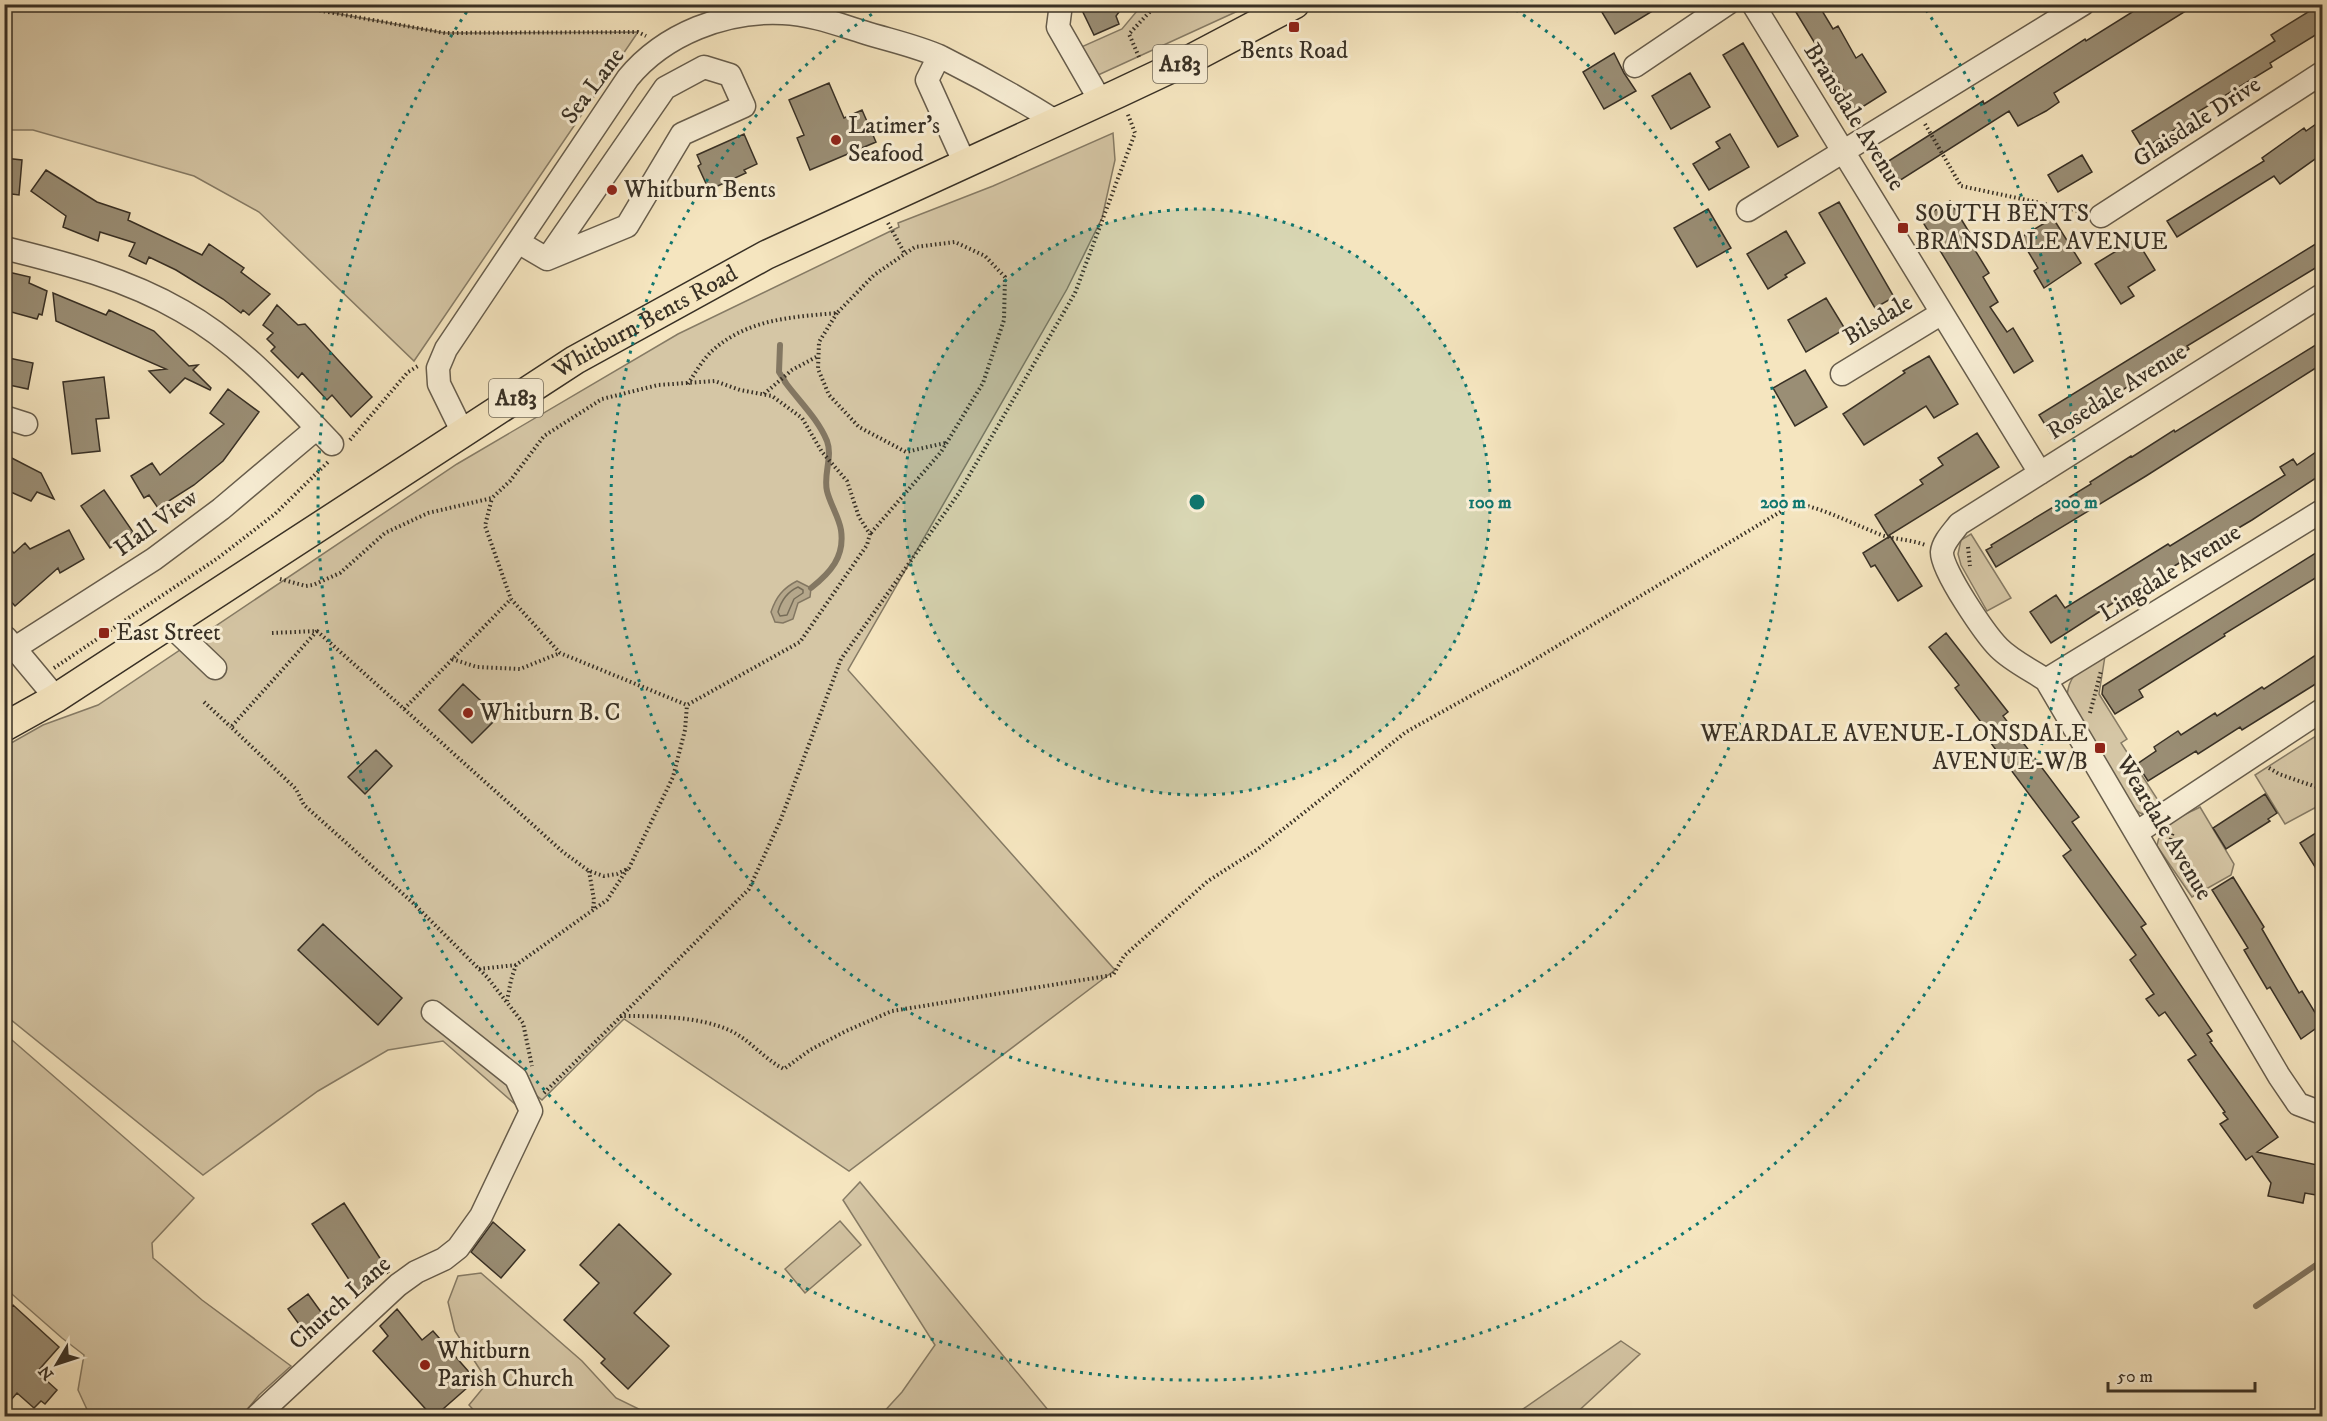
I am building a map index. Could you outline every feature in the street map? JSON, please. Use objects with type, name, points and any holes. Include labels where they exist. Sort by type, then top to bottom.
[{"type":"main road","name":"Whitburn Bents Road","points":[[4,727],[48,688],[169,624],[575,360],[766,255],[966,164],[1052,118],[1110,98],[1189,60],[1295,4]]},
{"type":"street","points":[[783,13],[810,4]]},
{"type":"street","points":[[1061,4],[1058,27],[1110,98]]},
{"type":"street","points":[[1635,66],[1727,4]]},
{"type":"street","name":"Bransdale Avenue","points":[[1753,4],[2040,473]]},
{"type":"street","points":[[1748,210],[2083,4]]},
{"type":"street","name":"Sea Lane","points":[[438,368],[446,349],[628,78],[638,67],[686,33],[738,15],[783,13],[827,21],[939,56],[1052,118]]},
{"type":"street","points":[[939,56],[927,80],[966,164]]},
{"type":"street","points":[[704,67],[730,75],[744,106],[682,134],[627,226],[548,259],[665,88],[704,67]]},
{"type":"street","name":"Glaisdale Drive","points":[[2101,216],[2322,73]]},
{"type":"street","points":[[518,242],[548,259]]},
{"type":"street","points":[[4,248],[96,273],[149,294],[182,311],[225,341],[262,372],[337,449]]},
{"type":"street","name":"Rosedale Avenue","points":[[1944,547],[1959,524],[2322,295]]},
{"type":"street","name":"Bilsdale","points":[[1842,374],[1942,313]]},
{"type":"street","points":[[438,368],[439,384],[463,434]]},
{"type":"street","points":[[4,417],[26,424]]},
{"type":"street","name":"Hall View","points":[[10,642],[154,559],[221,510],[317,428]]},
{"type":"street","name":"Lingdale Avenue","points":[[2046,680],[2322,511]]},
{"type":"street","name":"Weardale Avenue","points":[[1944,547],[1948,571],[1975,618],[2000,649],[2046,680],[2279,1076],[2298,1104],[2322,1113]]},
{"type":"street","points":[[169,624],[215,668]]},
{"type":"street","points":[[10,642],[48,688]]},
{"type":"street","points":[[2136,833],[2322,710]]},
{"type":"street","points":[[433,1012],[516,1078],[531,1111]]},
{"type":"street","name":"Church Lane","points":[[257,1416],[398,1285],[416,1272],[444,1259],[458,1248],[481,1216],[531,1111]]},
{"type":"path","points":[[284,4],[445,33],[638,32],[665,47]]},
{"type":"path","points":[[1141,60],[1129,34],[1157,4]]},
{"type":"path","points":[[531,1111],[549,1086],[749,889],[781,819],[842,659],[959,493],[1075,293],[1135,133],[1110,98]]},
{"type":"path","points":[[1916,107],[1961,186],[2101,216]]},
{"type":"path","points":[[877,205],[905,254]]},
{"type":"path","points":[[687,705],[800,642],[867,545],[870,534],[946,443],[983,382],[1004,320],[1005,277],[986,256],[955,242],[915,247],[874,275],[837,313],[819,342],[818,356],[818,369],[829,395],[859,428],[906,452],[946,443]]},
{"type":"path","points":[[688,384],[711,351],[742,329],[789,317],[837,313]]},
{"type":"path","points":[[764,394],[782,378],[818,356]]},
{"type":"path","points":[[48,688],[275,514],[408,372],[421,364],[438,368]]},
{"type":"path","points":[[242,577],[263,580],[279,579],[306,586],[313,585],[340,573],[385,533],[428,513],[492,498],[510,481],[544,436],[602,399],[658,385],[715,381],[740,390],[772,396],[802,417],[825,455],[847,481],[859,517],[870,534]]},
{"type":"path","points":[[492,498],[485,526],[511,599],[560,653],[687,705]]},
{"type":"path","points":[[620,1016],[704,1021],[732,1031],[771,1062],[784,1069],[810,1050],[892,1011],[1113,975],[1124,956],[1208,881],[1258,849],[1406,732],[1533,660],[1795,503],[1820,508],[1882,536],[1944,547]]},
{"type":"path","points":[[404,710],[511,599]]},
{"type":"path","points":[[272,633],[318,632],[563,852],[589,872],[604,876],[617,874],[629,867]]},
{"type":"path","points":[[231,727],[318,632]]},
{"type":"path","points":[[2082,743],[2108,642]]},
{"type":"path","points":[[450,661],[454,658],[477,667],[496,670],[520,669],[541,663],[560,653]]},
{"type":"path","points":[[204,702],[296,789],[304,805],[412,902],[479,969],[523,1023],[534,1075]]},
{"type":"path","points":[[479,969],[516,965],[607,900],[629,867],[673,777],[685,730],[687,705]]},
{"type":"path","points":[[2251,757],[2279,774],[2322,789]]},
{"type":"path","points":[[589,872],[594,900],[593,910]]},
{"type":"path","points":[[507,1002],[516,965]]},
{"type":"shaded area","points":[[284,4],[445,33],[638,32],[414,361],[259,212],[194,176],[33,130],[5,130],[5,5]]},
{"type":"shaded area","points":[[1142,5],[1251,5],[1096,76],[1079,48],[1122,29]]},
{"type":"shaded area","points":[[1113,133],[1115,160],[1102,218],[1067,289],[848,670],[1115,970],[849,1171],[624,1019],[542,1100],[531,1091],[525,1113],[443,1041],[388,1050],[318,1091],[203,1175],[5,1015],[4,747],[43,725],[98,705],[457,464],[678,334],[899,227],[898,223],[993,186]]},
{"type":"shaded area","points":[[1971,534],[2011,598],[1987,611],[1961,565],[1958,554],[1961,540]]},
{"type":"shaded area","points":[[2105,656],[2099,694],[2127,739],[2121,743],[2163,808],[2153,816],[2140,813],[2131,806],[2067,698],[2070,682],[2078,671]]},
{"type":"shaded area","points":[[2322,732],[2322,804],[2285,824],[2255,775]]},
{"type":"shaded area","points":[[2200,807],[2234,864],[2231,875],[2192,897],[2157,846],[2167,826]]},
{"type":"shaded area","points":[[5,1034],[194,1198],[152,1243],[153,1258],[202,1300],[291,1366],[259,1395],[242,1416],[90,1416],[78,1390],[84,1355],[5,1288]]},
{"type":"shaded area","points":[[860,1182],[1053,1416],[880,1416],[902,1392],[935,1345],[843,1200]]},
{"type":"shaded area","points":[[840,1221],[861,1245],[805,1293],[785,1269]]},
{"type":"shaded area","points":[[481,1273],[582,1361],[616,1398],[653,1416],[479,1416],[469,1405],[488,1382],[455,1331],[448,1302],[458,1276]]},
{"type":"shaded area","points":[[1621,1341],[1640,1354],[1573,1416],[1513,1416]]},
{"type":"water","points":[[797,581],[811,588],[810,597],[798,603],[793,619],[783,623],[775,622],[771,612],[775,602],[784,590]]},
{"type":"building","points":[[1079,4],[1125,4],[1116,16],[1119,24],[1094,35]]},
{"type":"building","points":[[1597,4],[1664,4],[1615,34]]},
{"type":"building","points":[[1791,4],[1818,4],[1833,29],[1838,26],[1856,58],[1862,54],[1886,92],[1856,111]]},
{"type":"building","points":[[2145,4],[2197,4],[2054,93],[2059,102],[2046,111],[2018,126],[2009,111],[1899,181],[1887,162],[1983,101],[1984,104],[2085,39],[2086,41]]},
{"type":"building","points":[[2321,4],[2322,31],[2270,63],[2272,67],[2196,113],[2197,116],[2143,149],[2132,131],[2275,41],[2271,35]]},
{"type":"building","points":[[1743,43],[1798,136],[1778,147],[1723,55]]},
{"type":"building","points":[[1614,53],[1636,91],[1604,109],[1583,72]]},
{"type":"building","points":[[1690,73],[1710,107],[1671,129],[1652,96]]},
{"type":"building","points":[[829,83],[844,118],[862,110],[876,142],[810,170],[797,138],[804,135],[789,100]]},
{"type":"building","points":[[2322,120],[2322,154],[2280,184],[2274,176],[2177,237],[2167,221],[2264,161],[2262,158],[2304,128],[2306,131]]},
{"type":"building","points":[[744,134],[757,164],[744,170],[746,173],[709,190],[698,166],[701,164],[697,155]]},
{"type":"building","points":[[1730,134],[1749,167],[1709,190],[1693,164],[1720,148],[1716,142]]},
{"type":"building","points":[[2082,155],[2092,172],[2058,192],[2048,175]]},
{"type":"building","points":[[4,158],[22,160],[19,195],[4,193]]},
{"type":"building","points":[[46,170],[97,202],[130,213],[128,220],[202,255],[209,244],[244,268],[241,272],[270,294],[249,315],[243,310],[241,313],[176,270],[149,257],[146,264],[129,256],[135,243],[100,232],[98,241],[63,227],[66,216],[31,191]]},
{"type":"building","points":[[1950,201],[1974,240],[1970,242],[1989,273],[1983,277],[1998,302],[1990,307],[2007,332],[2013,328],[2033,361],[2014,373],[1921,219]]},
{"type":"building","points":[[1839,202],[1894,297],[1875,308],[1819,213]]},
{"type":"building","points":[[1708,209],[1731,248],[1697,267],[1674,228]]},
{"type":"building","points":[[2053,218],[2081,263],[2044,288],[2034,271],[2038,268],[2020,238]]},
{"type":"building","points":[[1786,231],[1805,263],[1768,289],[1747,254]]},
{"type":"building","points":[[2136,239],[2155,270],[2128,287],[2134,296],[2121,304],[2095,264]]},
{"type":"building","points":[[2322,240],[2322,264],[2187,346],[2189,349],[2051,434],[2039,415]]},
{"type":"building","points":[[4,271],[30,277],[29,283],[47,291],[42,315],[39,314],[37,319],[4,310]]},
{"type":"building","points":[[53,293],[106,315],[109,310],[154,331],[189,366],[198,365],[193,370],[211,388],[210,390],[185,378],[170,393],[149,371],[166,369],[56,321]]},
{"type":"building","points":[[1826,298],[1845,329],[1806,352],[1788,320]]},
{"type":"building","points":[[277,305],[298,325],[305,324],[372,397],[351,417],[332,395],[327,400],[302,373],[298,378],[271,351],[275,347],[267,339],[273,333],[263,325]]},
{"type":"building","points":[[2322,341],[2322,364],[2146,476],[1996,567],[1986,550],[1992,547],[1991,545],[2091,484],[2090,482],[2131,456],[2174,430],[2175,432]]},
{"type":"building","points":[[1929,356],[1958,404],[1934,418],[1926,406],[1864,445],[1843,414],[1905,373],[1903,371]]},
{"type":"building","points":[[4,357],[33,363],[28,389],[4,384]]},
{"type":"building","points":[[1805,370],[1827,407],[1795,426],[1773,388]]},
{"type":"building","points":[[104,377],[109,418],[96,419],[100,451],[72,454],[63,382]]},
{"type":"building","points":[[228,389],[259,412],[223,461],[194,485],[158,508],[149,495],[144,498],[131,476],[152,463],[160,475],[224,424],[210,413]]},
{"type":"building","points":[[1977,433],[1999,467],[1888,536],[1875,515],[1923,484],[1920,480],[1943,465],[1938,458]]},
{"type":"building","points":[[2322,448],[2322,474],[2252,520],[2127,594],[2051,643],[2030,612],[2056,595],[2065,608],[2285,475],[2280,467],[2293,459],[2297,465]]},
{"type":"building","points":[[4,454],[41,473],[54,499],[37,492],[31,501],[4,489]]},
{"type":"building","points":[[104,490],[133,532],[110,548],[81,506]]},
{"type":"building","points":[[69,530],[84,559],[60,573],[58,568],[15,606],[4,594],[4,543],[14,553],[25,543],[30,549]]},
{"type":"building","points":[[1890,536],[1922,586],[1898,601],[1875,565],[1871,567],[1863,553]]},
{"type":"building","points":[[2322,549],[2322,574],[2139,690],[2143,697],[2115,714],[2102,694],[2103,686]]},
{"type":"building","points":[[1946,633],[2008,712],[2003,716],[2079,817],[2072,822],[2146,924],[2141,927],[2212,1031],[2207,1034],[2212,1041],[2210,1042],[2278,1137],[2257,1152],[2322,1166],[2322,1196],[2305,1193],[2303,1203],[2268,1196],[2271,1183],[2252,1156],[2246,1160],[2220,1124],[2228,1119],[2223,1113],[2225,1112],[2188,1060],[2196,1055],[2165,1012],[2159,1016],[2146,999],[2154,994],[2130,960],[2136,955],[2063,856],[2071,850],[1990,742],[1994,739],[1955,688],[1959,685],[1929,647]]},
{"type":"building","points":[[2322,651],[2322,680],[2242,730],[2240,727],[2198,754],[2196,751],[2148,781],[2137,764],[2156,751],[2154,747],[2178,731],[2181,735],[2215,713],[2217,716]]},
{"type":"building","name":"Whitburn B. C","points":[[463,684],[498,717],[472,743],[439,710]]},
{"type":"building","points":[[376,750],[392,766],[365,794],[348,777]]},
{"type":"building","points":[[2265,794],[2277,813],[2268,819],[2270,821],[2226,849],[2213,828]]},
{"type":"building","points":[[2322,829],[2322,878],[2300,843]]},
{"type":"building","points":[[2233,877],[2264,927],[2262,929],[2299,993],[2302,991],[2322,1024],[2301,1039],[2270,987],[2267,989],[2244,950],[2248,948],[2212,890]]},
{"type":"building","points":[[323,924],[402,998],[378,1025],[298,950]]},
{"type":"building","points":[[344,1203],[389,1272],[358,1293],[312,1224]]},
{"type":"building","points":[[493,1222],[525,1250],[501,1278],[471,1252]]},
{"type":"building","points":[[619,1224],[671,1274],[634,1313],[669,1346],[628,1389],[601,1363],[605,1359],[564,1320],[599,1283],[580,1265]]},
{"type":"building","points":[[308,1294],[329,1323],[309,1338],[288,1309]]},
{"type":"building","points":[[13,1305],[59,1347],[37,1372],[57,1390],[45,1404],[41,1401],[34,1408],[17,1393],[4,1408],[4,1315]]},
{"type":"building","name":"Whitburn Parish Church","points":[[397,1309],[422,1340],[433,1331],[476,1380],[435,1416],[432,1416],[373,1351],[388,1336],[380,1326]]},
{"type":"waterway","points":[[780,345],[779,372],[786,383]]},
{"type":"waterway","points":[[785,382],[813,418],[827,441],[829,453],[826,485],[841,530],[841,548],[835,564],[811,588]]},
{"type":"waterway","points":[[2256,1306],[2322,1261]]},
{"type":"place","name":"Bents Road","points":[[1294,27]]},
{"type":"place","name":"Latimer's Seafood","points":[[836,140]]},
{"type":"place","name":"Whitburn Bents","points":[[612,190]]},
{"type":"place","name":"SOUTH BENTS BRANSDALE AVENUE","points":[[1903,228]]},
{"type":"place","name":"East Street","points":[[104,633]]},
{"type":"place","name":"Whitburn B. C","points":[[468,713]]},
{"type":"place","name":"WEARDALE AVENUE-LONSDALE AVENUE-W/B","points":[[2100,748]]},
{"type":"place","name":"Whitburn Parish Church","points":[[425,1365]]}]
